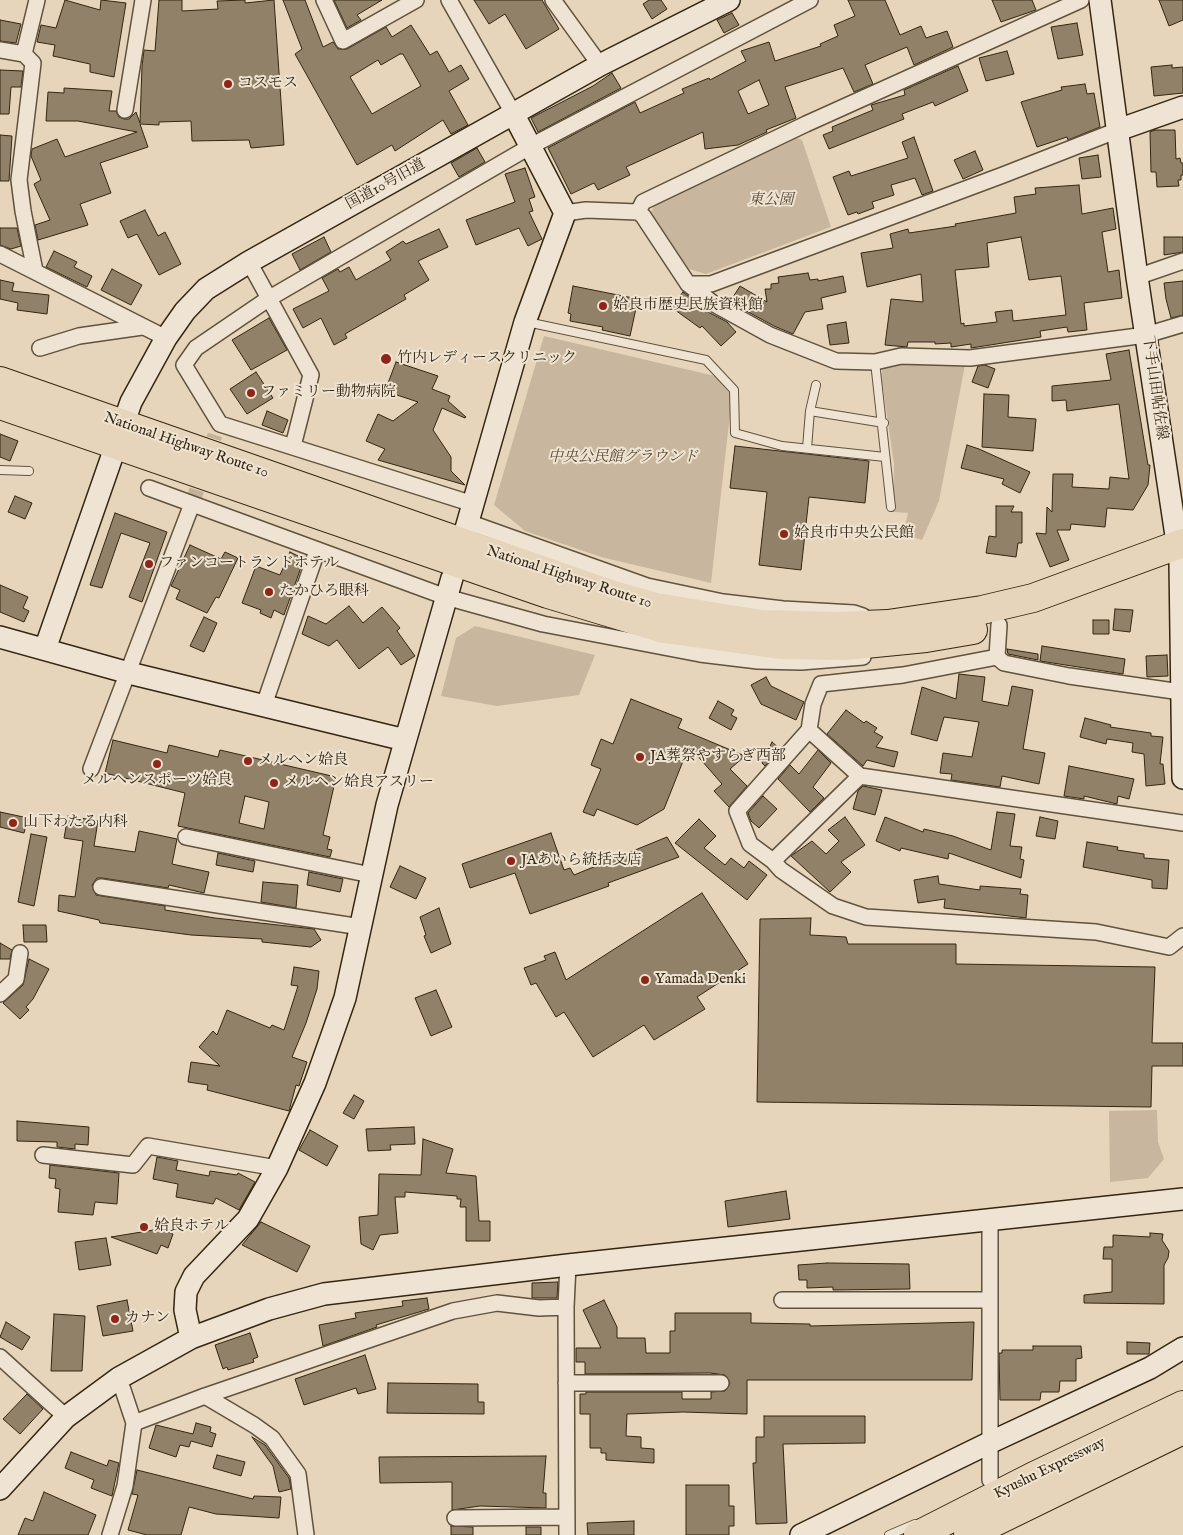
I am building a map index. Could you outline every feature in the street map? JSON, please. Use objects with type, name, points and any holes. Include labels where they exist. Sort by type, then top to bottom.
[{"type":"highway","name":"National Highway Route 10","points":[[0,381],[119,435],[548,594],[664,629],[780,645],[845,646],[926,638],[1030,618],[1181,552]]},
{"type":"highway","name":"National Highway Route 10","points":[[0,405],[119,435],[656,607],[761,624],[838,626],[888,624],[982,610],[1034,598],[1181,552]]},
{"type":"highway","name":"Kyushu Expressway","points":[[968,1535],[1035,1488],[1183,1405]]},
{"type":"highway","name":"Kyushu Expressway","points":[[926,1524],[1035,1488],[1183,1430]]},
{"type":"street","points":[[24,54],[37,0]]},
{"type":"street","points":[[124,110],[143,0]]},
{"type":"street","points":[[324,0],[343,41],[416,0]]},
{"type":"street","points":[[449,0],[531,146],[565,213],[525,322],[469,519]]},
{"type":"street","points":[[553,0],[600,65]]},
{"type":"street","name":"国道10号旧道","points":[[45,648],[133,398],[166,338],[186,311],[206,289],[248,262],[513,113],[600,65],[729,0]]},
{"type":"street","points":[[810,0],[531,146],[268,299],[196,348],[184,364],[218,429],[293,446],[469,519],[646,586],[722,602],[783,609],[854,612],[888,624]]},
{"type":"street","points":[[638,212],[642,202],[668,189],[806,124],[1081,0]]},
{"type":"street","name":"下手山田帖佐線","points":[[1100,0],[1137,277],[1181,552],[1183,778]]},
{"type":"street","points":[[0,50],[24,54],[33,63],[19,180],[35,271]]},
{"type":"street","points":[[688,284],[711,284],[1183,107]]},
{"type":"street","points":[[565,213],[586,210],[638,212],[643,216],[688,284],[714,304],[762,330],[816,355],[836,361],[875,362],[901,356],[970,358],[1146,335],[1183,324]]},
{"type":"street","points":[[0,254],[166,338]]},
{"type":"street","points":[[1137,277],[1183,261]]},
{"type":"street","points":[[248,262],[311,375],[293,446]]},
{"type":"street","points":[[40,348],[79,336],[142,327]]},
{"type":"street","points":[[149,488],[316,551],[449,587],[542,624],[700,654],[758,661],[849,659],[900,652],[926,638]]},
{"type":"street","points":[[91,769],[130,673],[192,504]]},
{"type":"street","points":[[264,706],[316,551]]},
{"type":"street","points":[[191,1338],[186,1292],[194,1276],[248,1219],[277,1168],[315,1083],[345,998],[371,875],[405,740],[449,587]]},
{"type":"street","points":[[997,657],[999,625]]},
{"type":"street","points":[[0,636],[130,673],[405,740]]},
{"type":"street","points":[[997,657],[1004,663],[1182,692]]},
{"type":"street","points":[[997,657],[903,675],[821,684],[813,704],[809,730],[737,811],[750,844],[781,870],[833,906],[866,917],[1096,932],[1169,948],[1183,936]]},
{"type":"street","points":[[809,730],[860,776],[1183,823]]},
{"type":"street","points":[[772,861],[860,776]]},
{"type":"street","points":[[186,837],[371,875]]},
{"type":"street","points":[[101,887],[361,927]]},
{"type":"street","points":[[0,994],[16,979],[20,953]]},
{"type":"street","points":[[43,1156],[133,1165],[148,1146],[277,1168]]},
{"type":"street","points":[[0,1489],[66,1417],[119,1378],[191,1338],[269,1309],[324,1294],[568,1265],[1183,1199]]},
{"type":"street","points":[[990,1220],[990,1480]]},
{"type":"street","points":[[567,1535],[566,1307],[568,1265]]},
{"type":"street","points":[[782,1300],[989,1300]]},
{"type":"street","points":[[134,1423],[204,1396],[453,1311],[497,1303],[538,1308],[566,1307]]},
{"type":"street","points":[[801,1535],[989,1443],[1150,1368],[1183,1348]]},
{"type":"street","points":[[0,1357],[66,1417]]},
{"type":"street","points":[[110,1535],[125,1486],[134,1423],[119,1378]]},
{"type":"street","points":[[566,1383],[721,1383]]},
{"type":"street","points":[[204,1396],[254,1425],[272,1438],[298,1474],[306,1535]]},
{"type":"street","points":[[455,1518],[567,1517]]},
{"type":"lane","points":[[525,322],[706,360],[734,390],[735,433],[782,446],[885,457]]},
{"type":"lane","points":[[875,362],[884,422],[885,457],[892,507]]},
{"type":"lane","points":[[807,448],[810,411],[816,385]]},
{"type":"lane","points":[[810,411],[884,422]]},
{"type":"lane","points":[[0,470],[29,471]]},
{"type":"lane","points":[[980,1535],[1035,1488]]},
{"type":"lane","points":[[889,1535],[926,1524]]},
{"type":"green space","name":"東公園","points":[[798,138],[802,140],[831,227],[706,274],[689,269],[651,212],[655,205]]},
{"type":"green space","name":"中央公民館グラウンド","points":[[544,336],[715,376],[732,396],[711,583],[601,557],[525,531],[494,505]]},
{"type":"green space","points":[[952,363],[965,365],[939,501],[922,540],[903,534],[908,513],[893,512],[894,464],[881,375],[884,365]]},
{"type":"green space","points":[[475,626],[595,655],[579,695],[497,706],[441,696],[456,638]]},
{"type":"green space","points":[[1157,1110],[1158,1142],[1164,1159],[1148,1178],[1110,1182],[1109,1111]]},
{"type":"building","points":[[65,0],[100,10],[101,0],[126,3],[114,77],[90,72],[90,64],[53,56],[55,45],[37,42],[41,25],[56,28]]},
{"type":"building","points":[[159,0],[182,0],[182,11],[218,9],[217,1],[245,0],[245,3],[274,0],[284,145],[251,148],[249,140],[192,141],[191,121],[159,122],[159,125],[140,124],[148,147],[100,163],[111,193],[80,204],[88,225],[38,240],[35,225],[50,220],[34,184],[41,180],[31,156],[32,149],[57,139],[65,157],[137,132],[78,121],[46,121],[48,92],[64,93],[64,88],[112,91],[109,111],[116,111],[119,117],[124,119],[129,119],[136,112],[140,123],[144,50],[155,51]]},
{"type":"building","points":[[283,0],[305,0],[323,47],[333,42],[338,49],[347,49],[386,27],[392,37],[411,25],[430,55],[437,51],[449,72],[461,65],[469,79],[449,91],[468,125],[451,134],[443,120],[395,151],[392,145],[357,165],[295,54],[302,49]],"holes":[[[403,54],[421,86],[372,114],[350,77],[378,60],[381,65]]]},
{"type":"building","points":[[334,0],[382,0],[357,15],[361,20],[347,28]]},
{"type":"building","points":[[474,0],[542,0],[559,29],[526,49],[505,14],[489,24]]},
{"type":"building","points":[[649,0],[661,0],[667,9],[652,19],[643,4]]},
{"type":"building","points":[[848,0],[885,0],[900,35],[921,26],[926,38],[947,31],[953,47],[914,65],[907,47],[865,65],[873,84],[854,92],[843,68],[785,87],[796,118],[766,130],[767,132],[738,145],[705,149],[703,132],[626,167],[630,175],[598,190],[594,183],[571,194],[548,148],[635,102],[640,113],[684,93],[682,89],[709,78],[710,80],[746,61],[741,51],[769,42],[775,61],[821,46],[820,44],[838,36],[834,25],[855,16]],"holes":[[[759,80],[769,105],[748,114],[738,91]]]},
{"type":"building","points":[[992,0],[1032,0],[1036,10],[1001,22]]},
{"type":"building","points":[[1159,0],[1183,0],[1183,20],[1169,26]]},
{"type":"building","points":[[732,13],[739,25],[724,33],[717,20]]},
{"type":"building","points":[[0,20],[21,24],[16,43],[0,41]]},
{"type":"building","points":[[1077,23],[1083,55],[1058,59],[1051,27]]},
{"type":"building","points":[[1007,51],[1014,74],[986,81],[979,58]]},
{"type":"building","points":[[1172,65],[1172,68],[1183,67],[1183,93],[1154,96],[1151,67]]},
{"type":"building","points":[[958,66],[968,91],[935,106],[933,102],[902,114],[904,119],[829,149],[823,135],[833,131],[832,127],[873,110],[871,105],[905,95],[904,90]]},
{"type":"building","points":[[0,70],[23,71],[21,87],[11,87],[9,114],[0,114]]},
{"type":"building","points":[[612,73],[621,88],[538,132],[531,118],[593,86]]},
{"type":"building","points":[[1085,84],[1087,94],[1094,93],[1100,127],[1068,140],[1067,137],[1037,147],[1021,102],[1062,90],[1061,87]]},
{"type":"building","points":[[1155,130],[1175,130],[1176,159],[1180,158],[1181,163],[1183,163],[1183,175],[1181,175],[1181,180],[1178,180],[1179,186],[1157,187],[1156,172],[1151,172],[1150,132]]},
{"type":"building","points":[[0,135],[12,136],[9,181],[0,181]]},
{"type":"building","points":[[914,137],[933,191],[922,195],[915,178],[891,185],[894,195],[872,202],[874,208],[858,214],[857,212],[848,215],[833,177],[849,171],[851,176],[908,158],[902,142]]},
{"type":"building","points":[[477,148],[485,162],[459,177],[451,163]]},
{"type":"building","points":[[975,151],[983,170],[963,179],[954,160]]},
{"type":"building","points":[[1098,155],[1101,177],[1082,179],[1079,158]]},
{"type":"building","points":[[525,168],[535,197],[529,199],[533,211],[529,212],[542,239],[528,246],[519,228],[476,245],[466,220],[515,202],[505,174]]},
{"type":"building","points":[[1079,185],[1082,214],[1113,208],[1116,229],[1102,232],[1108,272],[1119,270],[1122,298],[1084,303],[1087,330],[1068,332],[1067,327],[1040,331],[1041,337],[971,348],[971,344],[951,347],[951,343],[935,344],[935,342],[908,342],[907,347],[885,345],[891,299],[923,302],[921,274],[867,287],[861,253],[893,248],[890,234],[908,229],[909,233],[956,226],[955,224],[1016,213],[1014,197],[1036,194],[1035,188]],"holes":[[[1021,237],[1029,280],[1061,276],[1066,315],[1013,321],[1012,310],[995,312],[997,322],[964,326],[964,323],[961,324],[955,270],[989,267],[987,243]]]},
{"type":"building","points":[[145,210],[158,236],[165,232],[181,264],[159,275],[137,234],[128,238],[120,221]]},
{"type":"building","points":[[0,228],[17,228],[21,246],[11,249],[0,245]]},
{"type":"building","points":[[439,229],[448,247],[418,261],[429,280],[404,295],[406,299],[345,334],[347,338],[334,345],[321,318],[303,328],[293,309],[329,291],[322,278],[338,269],[340,272],[349,267],[356,280],[391,260],[386,252],[403,241],[406,244]]},
{"type":"building","points":[[324,237],[331,252],[300,270],[292,254]]},
{"type":"building","points":[[1164,237],[1183,237],[1183,252],[1164,255]]},
{"type":"building","points":[[54,251],[77,262],[74,267],[92,276],[87,287],[46,267]]},
{"type":"building","points":[[112,269],[142,285],[131,305],[101,290]]},
{"type":"building","points":[[808,273],[810,280],[818,279],[818,281],[843,276],[846,292],[821,298],[823,309],[805,312],[793,334],[730,302],[740,286],[767,302],[765,289],[771,289],[771,284],[779,283],[778,277]]},
{"type":"building","points":[[0,280],[14,283],[12,291],[49,295],[47,314],[17,310],[18,303],[0,299]]},
{"type":"building","points":[[1183,281],[1183,315],[1171,318],[1164,283]]},
{"type":"building","name":"姶良市歴史民族資料館","points":[[573,286],[638,299],[630,336],[602,330],[603,327],[570,321],[571,314],[568,313]]},
{"type":"building","points":[[683,292],[708,312],[727,322],[736,332],[721,346],[702,326],[700,328],[671,307]]},
{"type":"building","points":[[269,318],[287,350],[251,370],[232,340]]},
{"type":"building","points":[[846,322],[849,343],[830,345],[827,325]]},
{"type":"building","points":[[1129,350],[1148,465],[1150,465],[1148,485],[1133,510],[1107,508],[1105,527],[1071,524],[1070,530],[1057,530],[1069,560],[1050,567],[1036,533],[1046,534],[1047,507],[1052,512],[1053,474],[1073,474],[1072,487],[1109,489],[1110,477],[1129,479],[1119,404],[1067,411],[1066,400],[1052,401],[1052,386],[1111,380],[1106,354]]},
{"type":"building","name":"竹内レディースクリニック","points":[[396,362],[438,376],[432,389],[450,396],[448,401],[466,417],[442,408],[433,430],[451,457],[451,471],[465,485],[378,460],[385,449],[366,441],[378,414],[393,421],[418,402],[385,391]]},
{"type":"building","points":[[985,365],[995,369],[988,388],[972,382],[978,366]]},
{"type":"building","name":"ファミリー動物病院","points":[[256,372],[273,398],[247,414],[230,389]]},
{"type":"building","points":[[984,394],[1009,395],[1008,417],[1036,419],[1033,451],[982,447]]},
{"type":"building","points":[[267,411],[288,420],[283,433],[262,425]]},
{"type":"building","points":[[0,434],[18,441],[10,461],[0,457]]},
{"type":"building","points":[[967,445],[1030,472],[1020,493],[1002,484],[1004,479],[961,468]]},
{"type":"building","name":"姶良市中央公民館","points":[[735,446],[869,461],[865,503],[809,497],[801,570],[759,565],[767,492],[730,488]]},
{"type":"building","points":[[15,496],[32,503],[25,519],[8,512]]},
{"type":"building","points":[[996,506],[1014,506],[1011,512],[1022,512],[1022,543],[1018,543],[1016,557],[986,553],[989,536],[996,537]]},
{"type":"building","name":"ファンコートランドホテル","points":[[115,513],[167,532],[142,602],[129,597],[150,543],[121,533],[102,588],[90,585]]},
{"type":"building","points":[[190,545],[221,559],[225,552],[238,558],[219,598],[216,597],[207,613],[176,599],[180,590],[171,586]]},
{"type":"building","name":"たかひろ眼科","points":[[290,552],[304,559],[284,615],[274,610],[271,618],[260,613],[261,610],[242,603],[256,566],[280,575]]},
{"type":"building","points":[[0,585],[28,597],[23,608],[29,611],[24,622],[0,612]]},
{"type":"building","points":[[349,606],[363,623],[382,607],[400,628],[397,631],[415,656],[401,665],[388,647],[359,669],[337,640],[329,646],[302,634],[308,616],[326,624]]},
{"type":"building","points":[[1115,609],[1133,610],[1130,632],[1113,630]]},
{"type":"building","points":[[204,617],[217,623],[204,652],[190,646]]},
{"type":"building","points":[[1093,620],[1109,620],[1109,634],[1093,634]]},
{"type":"building","points":[[1042,646],[1125,659],[1123,674],[1040,661]]},
{"type":"building","points":[[1007,649],[1038,654],[1038,660],[1008,654]]},
{"type":"building","points":[[1167,655],[1168,676],[1147,677],[1146,656]]},
{"type":"building","points":[[959,674],[985,677],[982,701],[1008,706],[1012,686],[1033,690],[1023,749],[1045,753],[1039,784],[1002,776],[1000,787],[951,780],[952,774],[940,773],[943,753],[972,757],[979,722],[944,717],[937,741],[911,734],[922,687],[956,699]]},
{"type":"building","points":[[766,677],[771,686],[804,702],[796,720],[761,704],[751,685]]},
{"type":"building","name":"JA葬祭やすらぎ西部","points":[[631,699],[682,719],[678,728],[745,756],[730,769],[747,786],[729,807],[714,791],[722,784],[689,746],[664,809],[637,825],[597,809],[594,816],[583,812],[601,769],[591,765],[601,739],[613,744]]},
{"type":"building","points":[[718,701],[734,710],[731,715],[737,718],[731,730],[709,718]]},
{"type":"building","points":[[846,710],[864,723],[866,721],[877,728],[874,732],[883,737],[876,747],[898,752],[894,767],[867,760],[863,766],[827,734]]},
{"type":"building","points":[[1085,718],[1111,725],[1110,727],[1151,733],[1151,736],[1163,737],[1160,764],[1163,764],[1165,784],[1146,786],[1144,754],[1132,752],[1133,743],[1107,739],[1106,744],[1080,737]]},
{"type":"building","points":[[113,740],[167,753],[169,745],[218,757],[220,750],[336,777],[323,835],[330,837],[327,849],[332,850],[330,857],[178,826],[185,793],[105,773]],"holes":[[[245,796],[269,802],[264,829],[239,823]]]},
{"type":"building","points":[[772,742],[780,749],[765,766],[762,763]]},
{"type":"building","points":[[818,750],[831,763],[813,787],[824,798],[810,812],[778,779],[790,765],[799,774]]},
{"type":"building","points":[[1069,766],[1134,779],[1129,799],[1118,796],[1117,804],[1084,796],[1084,799],[1064,796]]},
{"type":"building","points":[[863,786],[882,790],[875,815],[853,809],[858,791]]},
{"type":"building","points":[[763,796],[777,809],[759,828],[751,821],[748,813]]},
{"type":"building","name":"山下わたる内科","points":[[0,812],[28,818],[24,833],[0,827]]},
{"type":"building","points":[[997,812],[1015,814],[1010,846],[1022,847],[1020,859],[1024,860],[1021,878],[949,853],[948,859],[901,848],[900,851],[876,841],[885,817],[923,832],[924,829],[953,836],[991,850]]},
{"type":"building","points":[[68,816],[98,821],[94,846],[135,852],[139,831],[177,839],[172,864],[209,872],[204,893],[169,885],[168,888],[97,878],[92,885],[96,895],[165,906],[165,910],[215,918],[314,929],[321,940],[311,947],[262,942],[262,939],[191,935],[100,923],[99,920],[58,911],[59,895],[75,897],[83,841],[64,838]]},
{"type":"building","points":[[845,817],[865,845],[841,862],[851,872],[830,892],[791,856],[812,841],[826,854],[839,841],[828,830]]},
{"type":"building","points":[[1040,817],[1058,821],[1055,839],[1036,836]]},
{"type":"building","points":[[699,819],[716,836],[704,848],[725,865],[731,858],[744,868],[749,861],[767,875],[747,900],[675,843]]},
{"type":"building","points":[[551,833],[564,870],[570,868],[574,875],[667,837],[679,857],[608,883],[609,886],[530,914],[515,873],[470,888],[462,864]]},
{"type":"building","points":[[31,834],[47,837],[34,906],[18,902]]},
{"type":"building","points":[[1087,842],[1118,847],[1117,850],[1144,854],[1144,858],[1169,860],[1167,889],[1152,888],[1152,880],[1083,867]]},
{"type":"building","points":[[218,853],[255,861],[253,872],[216,865]]},
{"type":"building","points":[[400,866],[426,878],[416,899],[390,887]]},
{"type":"building","points":[[309,872],[343,879],[340,892],[307,885]]},
{"type":"building","points":[[938,876],[939,884],[980,890],[980,886],[1021,889],[1020,894],[1028,895],[1026,918],[944,908],[945,899],[918,903],[914,880]]},
{"type":"building","points":[[263,882],[298,885],[296,908],[261,902]]},
{"type":"building","name":"Yamada Denki","points":[[702,893],[748,964],[697,997],[705,1009],[654,1040],[644,1025],[593,1057],[564,1012],[556,1017],[536,983],[531,985],[524,968],[546,960],[544,956],[555,952],[566,980]]},
{"type":"building","points":[[439,908],[451,944],[431,953],[424,936],[426,935],[420,917]]},
{"type":"building","points":[[811,918],[810,935],[846,937],[848,944],[956,944],[956,964],[1155,967],[1152,1043],[1183,1043],[1183,1066],[1152,1066],[1151,1107],[757,1102],[760,919]]},
{"type":"building","points":[[23,925],[46,925],[47,942],[24,942]]},
{"type":"building","points":[[0,943],[12,950],[10,959],[0,959]]},
{"type":"building","points":[[29,959],[49,969],[33,999],[26,1007],[29,1010],[20,1019],[3,1003],[23,985]]},
{"type":"building","points":[[294,967],[319,971],[317,989],[292,1057],[307,1062],[299,1086],[296,1085],[289,1111],[207,1090],[208,1085],[188,1082],[191,1062],[220,1066],[199,1047],[213,1031],[217,1035],[227,1010],[270,1028],[272,1025],[284,1030],[298,986],[291,985]]},
{"type":"building","points":[[436,990],[452,1027],[431,1036],[415,998]]},
{"type":"building","points":[[354,1095],[364,1101],[354,1119],[343,1113]]},
{"type":"building","points":[[17,1121],[89,1127],[88,1145],[75,1144],[75,1149],[57,1147],[57,1142],[17,1141]]},
{"type":"building","points":[[414,1127],[415,1144],[390,1145],[391,1150],[368,1151],[366,1129]]},
{"type":"building","points":[[310,1130],[338,1146],[327,1166],[299,1150]]},
{"type":"building","points":[[423,1139],[453,1149],[446,1173],[476,1176],[479,1221],[490,1221],[490,1241],[466,1241],[466,1207],[460,1207],[461,1199],[457,1199],[457,1196],[405,1192],[405,1197],[395,1197],[398,1233],[380,1235],[373,1250],[361,1244],[359,1217],[378,1215],[379,1174],[421,1175]]},
{"type":"building","points":[[157,1157],[178,1161],[176,1170],[209,1176],[210,1171],[237,1175],[238,1173],[255,1182],[239,1210],[216,1198],[213,1204],[176,1197],[178,1184],[153,1179]]},
{"type":"building","points":[[50,1165],[119,1173],[117,1204],[95,1202],[93,1215],[58,1212],[60,1189],[55,1188],[56,1179],[49,1178]]},
{"type":"building","points":[[786,1191],[790,1219],[728,1227],[725,1201]]},
{"type":"building","points":[[261,1222],[310,1246],[297,1272],[242,1245]]},
{"type":"building","points":[[160,1229],[173,1234],[168,1248],[161,1245],[157,1254],[111,1237]]},
{"type":"building","points":[[1150,1233],[1163,1234],[1162,1240],[1169,1251],[1164,1265],[1164,1304],[1084,1303],[1084,1295],[1112,1292],[1112,1259],[1103,1259],[1104,1247],[1113,1247],[1113,1235],[1150,1237]]},
{"type":"building","points":[[106,1238],[111,1265],[79,1270],[75,1242]]},
{"type":"building","points":[[827,1263],[909,1264],[910,1289],[833,1290],[833,1287],[807,1288],[807,1280],[799,1280],[798,1265]]},
{"type":"building","points":[[558,1282],[557,1298],[532,1298],[532,1283]]},
{"type":"building","points":[[427,1298],[429,1309],[376,1325],[377,1327],[323,1346],[319,1325],[356,1318],[355,1313],[403,1306],[402,1301]]},
{"type":"building","name":"カナン","points":[[127,1300],[133,1331],[103,1336],[97,1306]]},
{"type":"building","points":[[604,1300],[617,1327],[617,1338],[645,1338],[646,1353],[670,1353],[670,1331],[675,1331],[675,1313],[751,1313],[751,1323],[810,1324],[810,1326],[974,1322],[972,1380],[747,1380],[747,1414],[683,1412],[627,1414],[626,1436],[641,1437],[641,1448],[654,1449],[654,1463],[606,1460],[606,1453],[601,1453],[601,1448],[590,1448],[590,1414],[580,1414],[580,1394],[586,1394],[586,1392],[682,1392],[682,1399],[711,1399],[711,1392],[725,1391],[730,1383],[725,1375],[710,1373],[585,1374],[585,1362],[576,1362],[576,1348],[601,1348],[583,1310]]},
{"type":"building","points":[[54,1314],[85,1316],[82,1371],[51,1371]]},
{"type":"building","points":[[6,1322],[30,1337],[22,1350],[0,1337]]},
{"type":"building","points":[[250,1333],[258,1357],[253,1359],[254,1362],[228,1370],[227,1367],[223,1369],[215,1345]]},
{"type":"building","points":[[1127,1342],[1150,1343],[1149,1354],[1127,1354]]},
{"type":"building","points":[[1033,1346],[1081,1346],[1082,1358],[1076,1359],[1076,1381],[1060,1381],[1059,1392],[1041,1392],[1040,1400],[1000,1400],[999,1353],[1002,1353],[1002,1350],[1033,1350]]},
{"type":"building","points":[[365,1355],[376,1389],[358,1394],[356,1388],[304,1405],[295,1379]]},
{"type":"building","points":[[388,1383],[478,1384],[478,1402],[484,1402],[484,1414],[387,1413]]},
{"type":"building","points":[[27,1394],[43,1409],[20,1434],[3,1419]]},
{"type":"building","points":[[764,1416],[865,1416],[865,1443],[783,1444],[787,1523],[756,1524],[753,1463],[756,1463],[756,1437],[764,1437]]},
{"type":"building","points":[[196,1423],[211,1427],[210,1432],[216,1434],[212,1447],[191,1441],[189,1447],[180,1445],[176,1457],[149,1448],[156,1425],[193,1434]]},
{"type":"building","points":[[252,1437],[265,1445],[289,1478],[291,1489],[279,1492],[273,1466]]},
{"type":"building","points":[[71,1452],[107,1466],[109,1460],[119,1463],[112,1496],[91,1488],[94,1480],[65,1468]]},
{"type":"building","points":[[217,1455],[245,1462],[241,1476],[213,1468]]},
{"type":"building","points":[[546,1456],[543,1493],[546,1493],[546,1508],[480,1506],[452,1510],[452,1482],[380,1483],[379,1457]]},
{"type":"building","points":[[137,1470],[253,1499],[254,1496],[281,1497],[279,1518],[216,1514],[189,1507],[181,1535],[147,1535],[128,1530],[138,1495],[132,1494]]},
{"type":"building","points":[[686,1485],[729,1485],[729,1506],[734,1506],[734,1526],[729,1526],[729,1535],[686,1535]]},
{"type":"building","points":[[44,1492],[96,1515],[88,1535],[18,1535],[25,1518],[33,1521]]},
{"type":"building","points":[[634,1521],[634,1535],[588,1535],[587,1523]]},
{"type":"building","points":[[451,1526],[473,1527],[473,1535],[451,1535]]},
{"type":"building","points":[[526,1527],[541,1527],[541,1535],[526,1535]]},
{"type":"tunnel","points":[[192,504],[215,435]]},
{"type":"place","name":"コスモス","points":[[228,84]]},
{"type":"place","name":"姶良市歴史民族資料館","points":[[603,306]]},
{"type":"place","name":"竹内レディースクリニック","points":[[386,359]]},
{"type":"place","name":"ファミリー動物病院","points":[[251,393]]},
{"type":"place","name":"姶良市中央公民館","points":[[784,534]]},
{"type":"place","name":"ファンコートランドホテル","points":[[149,564]]},
{"type":"place","name":"たかひろ眼科","points":[[269,592]]},
{"type":"place","name":"JA葬祭やすらぎ西部","points":[[640,757]]},
{"type":"place","name":"メルヘン姶良","points":[[248,761]]},
{"type":"place","name":"メルヘンスポーツ姶良","points":[[157,764]]},
{"type":"place","name":"メルヘン姶良アスリー","points":[[274,783]]},
{"type":"place","name":"山下わたる内科","points":[[13,823]]},
{"type":"place","name":"JAあいら統括支店","points":[[511,861]]},
{"type":"place","name":"Yamada Denki","points":[[645,980]]},
{"type":"place","name":"姶良ホテル","points":[[144,1227]]},
{"type":"place","name":"カナン","points":[[115,1319]]}]
